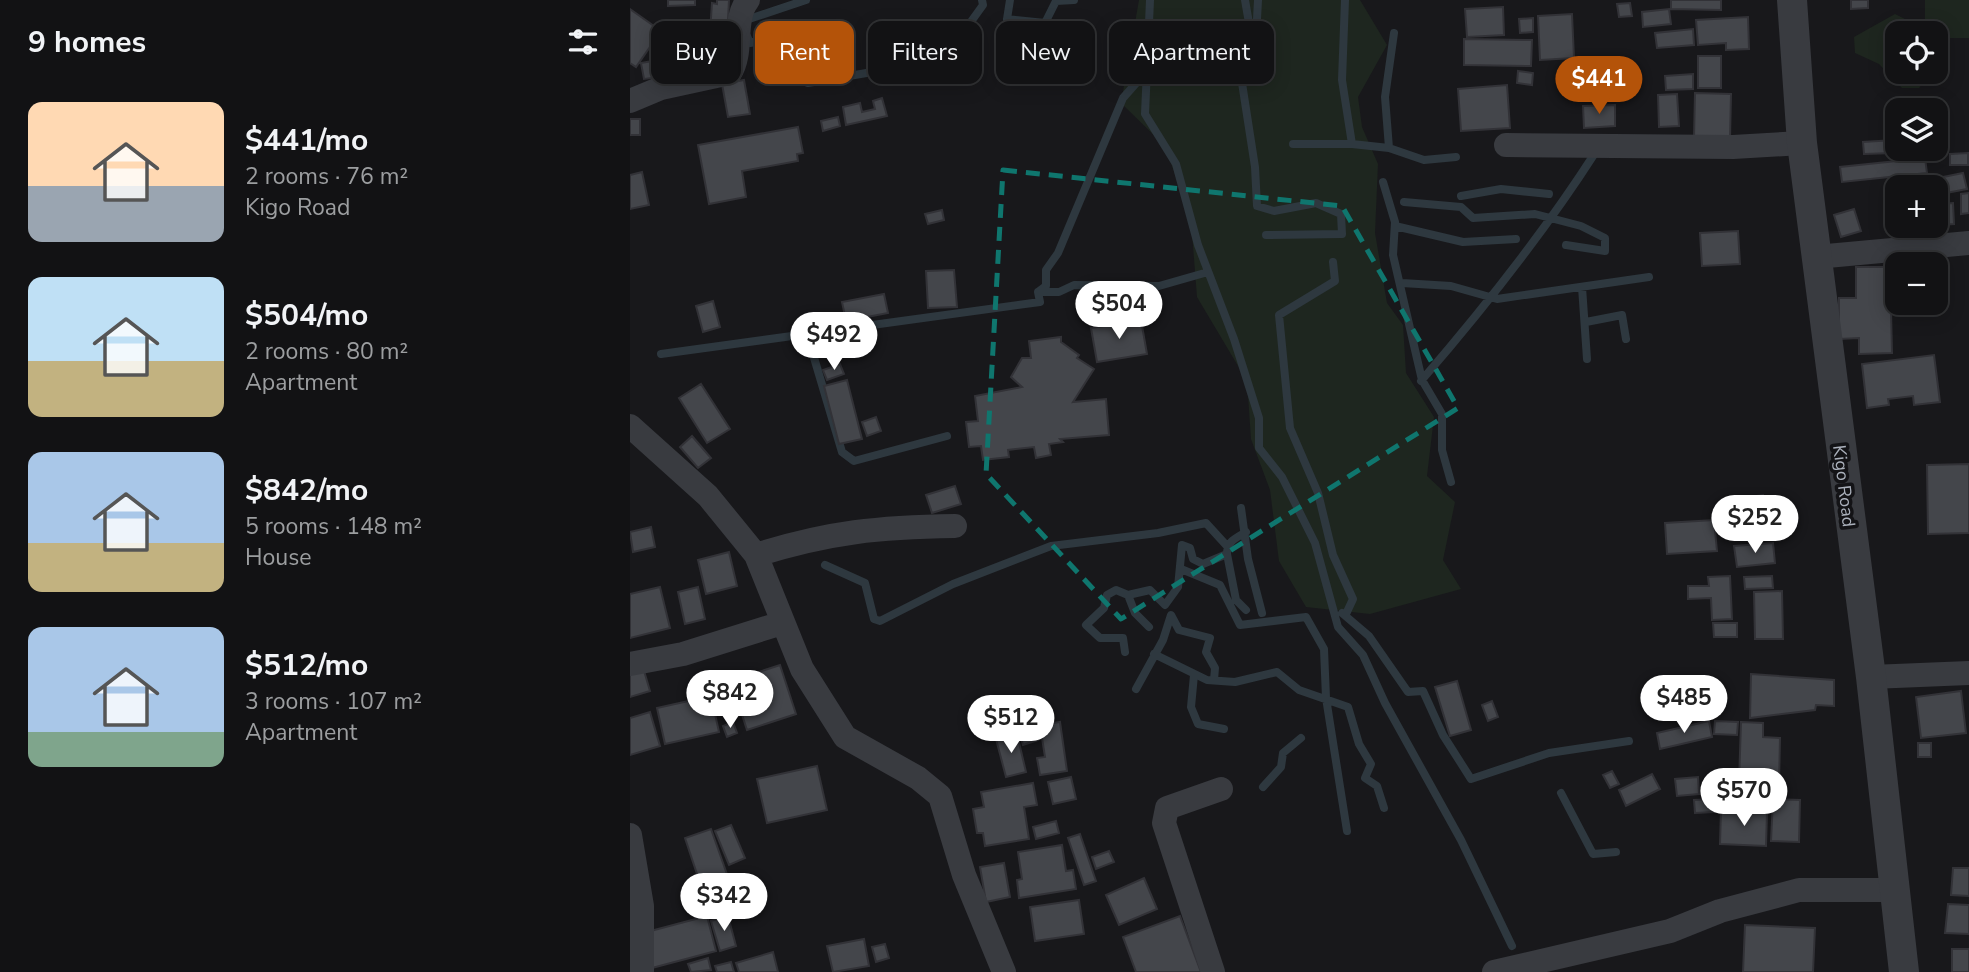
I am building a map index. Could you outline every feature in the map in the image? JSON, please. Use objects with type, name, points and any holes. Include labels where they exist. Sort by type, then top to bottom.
[{"type":"street","points":[[630,101],[661,88],[730,73],[736,64],[742,8],[748,0]]},
{"type":"street","name":"Kigo Road","points":[[1792,0],[1802,143],[1871,677],[1904,972]]},
{"type":"street","points":[[1506,145],[1733,147],[1802,143]]},
{"type":"street","points":[[1816,257],[1969,243]]},
{"type":"street","points":[[630,426],[708,496],[756,555],[802,669],[845,737],[918,778],[940,796],[964,875],[1004,972]]},
{"type":"street","points":[[756,555],[810,538],[842,532],[877,527],[955,526]]},
{"type":"street","points":[[630,664],[683,654],[782,623]]},
{"type":"street","points":[[1871,677],[1969,673]]},
{"type":"street","points":[[1213,972],[1164,823],[1167,808],[1221,789]]},
{"type":"street","points":[[630,835],[642,906],[642,972]]},
{"type":"street","points":[[1494,972],[1670,931],[1720,911],[1799,890],[1895,890]]},
{"type":"highlighted area","points":[[1003,170],[1342,206],[1458,408],[1121,619],[986,474]]},
{"type":"shaded area","points":[[1139,0],[1360,0],[1387,45],[1358,97],[1362,127],[1378,164],[1375,233],[1387,303],[1403,325],[1406,373],[1434,417],[1427,476],[1455,502],[1443,560],[1461,589],[1370,614],[1306,607],[1279,561],[1270,490],[1251,439],[1247,381],[1197,297],[1191,220],[1165,146],[1121,103],[1124,84],[1274,84],[1274,21],[1135,21]]},
{"type":"shaded area","points":[[1925,0],[1969,0],[1969,38],[1948,38],[1948,21],[1925,19]]},
{"type":"shaded area","points":[[1895,14],[1907,20],[1885,21],[1885,70],[1879,64],[1855,53],[1854,37]]},
{"type":"shaded area","points":[[1898,84],[1922,84],[1919,88],[1902,88]]},
{"type":"building","points":[[668,0],[695,0],[695,5],[668,6]]},
{"type":"building","points":[[717,0],[729,0],[728,21],[711,21],[712,3],[717,4]]},
{"type":"building","points":[[1671,0],[1721,0],[1721,10],[1671,9]]},
{"type":"building","points":[[1851,0],[1868,0],[1868,8],[1851,9]]},
{"type":"building","points":[[1630,3],[1632,16],[1619,17],[1617,4]]},
{"type":"building","points":[[1503,7],[1504,35],[1467,37],[1465,9]]},
{"type":"building","points":[[630,9],[651,24],[651,45],[636,67],[630,63]]},
{"type":"building","points":[[1669,9],[1671,24],[1643,27],[1642,12]]},
{"type":"building","points":[[1572,14],[1574,58],[1540,60],[1538,16]]},
{"type":"building","points":[[1748,17],[1749,49],[1726,50],[1726,43],[1698,45],[1696,20]]},
{"type":"building","points":[[1533,18],[1533,32],[1520,33],[1519,19]]},
{"type":"building","points":[[1693,29],[1694,45],[1657,48],[1655,33]]},
{"type":"building","points":[[1464,39],[1532,40],[1531,66],[1464,65]]},
{"type":"building","points":[[1698,56],[1721,56],[1721,88],[1698,88]]},
{"type":"building","points":[[651,61],[651,78],[644,79],[641,63]]},
{"type":"building","points":[[1518,71],[1533,73],[1532,85],[1517,83]]},
{"type":"building","points":[[1693,74],[1693,89],[1666,90],[1665,76]]},
{"type":"building","points":[[1621,78],[1622,97],[1569,99],[1567,80]]},
{"type":"building","points":[[744,80],[750,114],[728,117],[722,84],[741,84]]},
{"type":"building","points":[[1507,85],[1510,128],[1461,131],[1458,89]]},
{"type":"building","points":[[1695,93],[1731,94],[1730,139],[1694,138]]},
{"type":"building","points":[[1677,94],[1679,126],[1659,127],[1658,95]]},
{"type":"building","points":[[882,98],[887,116],[846,125],[843,107],[860,103],[862,112],[875,109],[873,101]]},
{"type":"building","points":[[1615,105],[1615,126],[1584,128],[1583,106]]},
{"type":"building","points":[[838,117],[840,126],[823,131],[821,121]]},
{"type":"building","points":[[630,119],[640,119],[640,135],[630,135]]},
{"type":"building","points":[[798,127],[803,153],[797,154],[798,161],[742,171],[746,197],[709,204],[698,145]]},
{"type":"building","points":[[1885,141],[1885,153],[1864,154],[1863,142]]},
{"type":"building","points":[[1968,153],[1968,165],[1950,165],[1950,154]]},
{"type":"building","points":[[1925,161],[1927,173],[1885,175],[1885,177],[1842,182],[1840,167]]},
{"type":"building","points":[[642,172],[649,205],[630,209],[630,175]]},
{"type":"building","points":[[1963,173],[1967,189],[1948,193],[1948,176]]},
{"type":"building","points":[[1969,193],[1969,213],[1961,214],[1961,194]]},
{"type":"building","points":[[1948,203],[1953,203],[1954,224],[1948,224]]},
{"type":"building","points":[[1854,209],[1861,231],[1841,237],[1834,215]]},
{"type":"building","points":[[942,210],[944,220],[928,224],[925,214]]},
{"type":"building","points":[[1738,231],[1740,264],[1702,266],[1700,233]]},
{"type":"building","points":[[1856,267],[1885,267],[1885,315],[1891,315],[1892,353],[1859,354],[1859,338],[1839,339],[1839,298],[1856,298]]},
{"type":"building","points":[[954,270],[957,307],[928,308],[926,271]]},
{"type":"building","points":[[884,294],[888,313],[846,321],[842,302]]},
{"type":"building","points":[[713,301],[720,327],[703,332],[696,306]]},
{"type":"building","points":[[1141,320],[1147,354],[1097,362],[1091,328]]},
{"type":"building","points":[[1061,337],[1061,342],[1079,355],[1077,358],[1094,369],[1073,402],[1106,399],[1109,435],[1060,439],[1063,442],[1049,444],[1051,455],[1036,458],[1034,447],[1008,450],[1009,457],[983,460],[981,446],[969,447],[966,422],[978,421],[975,396],[1022,387],[1011,377],[1022,358],[1031,358],[1029,341]]},
{"type":"building","points":[[1934,355],[1940,402],[1914,405],[1913,396],[1888,399],[1889,405],[1867,408],[1862,364]]},
{"type":"building","points":[[840,364],[844,374],[827,380],[823,370]]},
{"type":"building","points":[[847,380],[862,439],[839,444],[824,386]]},
{"type":"building","points":[[701,384],[730,429],[707,443],[679,398]]},
{"type":"building","points":[[876,417],[881,431],[867,436],[862,422]]},
{"type":"building","points":[[692,436],[711,458],[698,468],[680,447]]},
{"type":"building","points":[[1969,464],[1969,533],[1928,534],[1927,465]]},
{"type":"building","points":[[955,486],[961,504],[932,513],[926,495]]},
{"type":"building","points":[[1763,495],[1766,513],[1734,517],[1732,499]]},
{"type":"building","points":[[1714,520],[1717,551],[1667,554],[1665,523]]},
{"type":"building","points":[[651,527],[655,547],[633,552],[630,532]]},
{"type":"building","points":[[1773,543],[1775,563],[1737,567],[1734,546]]},
{"type":"building","points":[[729,552],[737,586],[706,594],[698,560]]},
{"type":"building","points":[[1730,576],[1732,619],[1712,620],[1711,598],[1688,599],[1688,586],[1709,586],[1708,577]]},
{"type":"building","points":[[1772,576],[1773,588],[1745,589],[1744,577]]},
{"type":"building","points":[[660,587],[670,628],[630,638],[630,594]]},
{"type":"building","points":[[698,587],[705,619],[685,624],[678,592]]},
{"type":"building","points":[[1782,591],[1783,639],[1755,639],[1754,592]]},
{"type":"building","points":[[1713,623],[1737,623],[1737,637],[1714,637]]},
{"type":"building","points":[[642,664],[650,691],[630,697],[630,667]]},
{"type":"building","points":[[780,665],[796,714],[747,730],[731,681]]},
{"type":"building","points":[[1751,674],[1834,680],[1834,706],[1816,705],[1815,710],[1750,718]]},
{"type":"building","points":[[1457,681],[1471,730],[1450,736],[1435,687]]},
{"type":"building","points":[[1961,691],[1966,733],[1921,738],[1916,697]]},
{"type":"building","points":[[711,696],[719,732],[665,744],[657,708]]},
{"type":"building","points":[[1492,701],[1498,717],[1488,721],[1482,705]]},
{"type":"building","points":[[650,712],[660,746],[630,755],[630,718]]},
{"type":"building","points":[[1709,721],[1712,737],[1660,749],[1657,733]]},
{"type":"building","points":[[1715,721],[1738,722],[1737,735],[1714,734]]},
{"type":"building","points":[[733,722],[737,733],[727,737],[723,726]]},
{"type":"building","points":[[1060,722],[1067,771],[1040,775],[1037,758],[1045,757],[1040,725]]},
{"type":"building","points":[[1741,722],[1763,723],[1763,737],[1780,738],[1779,784],[1739,783]]},
{"type":"building","points":[[1033,723],[1038,740],[1023,745],[1018,727]]},
{"type":"building","points":[[1017,734],[1026,772],[1006,777],[996,739]]},
{"type":"building","points":[[1918,743],[1931,743],[1931,757],[1918,757]]},
{"type":"building","points":[[817,766],[827,810],[767,823],[757,779]]},
{"type":"building","points":[[1612,771],[1619,784],[1610,788],[1603,775]]},
{"type":"building","points":[[1652,774],[1660,789],[1626,806],[1619,790]]},
{"type":"building","points":[[1071,777],[1076,799],[1053,804],[1048,782]]},
{"type":"building","points":[[1698,777],[1699,794],[1677,796],[1675,779]]},
{"type":"building","points":[[1033,783],[1037,805],[1024,807],[1029,839],[985,846],[983,833],[977,833],[973,809],[984,807],[981,792]]},
{"type":"building","points":[[1714,799],[1714,812],[1695,813],[1694,800]]},
{"type":"building","points":[[1773,799],[1800,800],[1799,842],[1771,841]]},
{"type":"building","points":[[1721,810],[1767,812],[1766,846],[1720,844]]},
{"type":"building","points":[[1056,821],[1059,833],[1036,839],[1033,827]]},
{"type":"building","points":[[731,825],[745,858],[729,865],[715,831]]},
{"type":"building","points":[[711,829],[729,880],[702,889],[685,838]]},
{"type":"building","points":[[1080,834],[1096,881],[1084,885],[1068,838]]},
{"type":"building","points":[[1062,845],[1066,871],[1073,870],[1076,889],[1019,898],[1017,880],[1022,879],[1018,852]]},
{"type":"building","points":[[1109,851],[1114,862],[1096,869],[1092,857]]},
{"type":"building","points":[[1004,863],[1010,897],[986,902],[980,867]]},
{"type":"building","points":[[1953,868],[1969,868],[1969,896],[1951,895]]},
{"type":"building","points":[[1144,878],[1157,909],[1119,925],[1106,895]]},
{"type":"building","points":[[719,887],[722,901],[702,906],[699,892]]},
{"type":"building","points":[[1079,900],[1084,934],[1035,941],[1030,907]]},
{"type":"building","points":[[1948,904],[1969,905],[1969,934],[1945,933]]},
{"type":"building","points":[[707,916],[716,951],[652,968],[643,933]]},
{"type":"building","points":[[728,916],[736,946],[720,951],[711,921]]},
{"type":"building","points":[[1180,916],[1201,972],[1136,972],[1123,937]]},
{"type":"building","points":[[1745,925],[1815,928],[1813,972],[1743,972]]},
{"type":"building","points":[[864,939],[869,966],[833,972],[827,946]]},
{"type":"building","points":[[885,944],[889,958],[876,962],[872,947]]},
{"type":"building","points":[[1952,949],[1969,949],[1969,972],[1952,972]]},
{"type":"building","points":[[773,952],[778,972],[739,972],[736,963]]},
{"type":"building","points":[[708,958],[711,970],[691,972],[688,964]]},
{"type":"building","points":[[731,962],[734,972],[717,972],[715,966]]},
{"type":"waterway","points":[[743,21],[806,0]]},
{"type":"waterway","points":[[854,75],[884,70],[941,68],[965,47],[965,30],[983,5],[982,0]]},
{"type":"waterway","points":[[1010,0],[1007,19],[1045,23],[1056,1],[1074,0]]},
{"type":"waterway","points":[[1150,0],[1145,114],[1176,164],[1198,245],[1234,339],[1259,418],[1259,448],[1282,477],[1315,543],[1338,627],[1363,655],[1385,703],[1461,840],[1512,946]]},
{"type":"waterway","points":[[1245,0],[1249,23],[1240,70],[1255,167],[1257,206],[1274,211],[1316,203],[1341,214],[1342,234],[1266,235]]},
{"type":"waterway","points":[[1257,21],[1258,0]]},
{"type":"waterway","points":[[1345,0],[1342,80],[1352,144]]},
{"type":"waterway","points":[[1389,148],[1385,97],[1394,33]]},
{"type":"waterway","points":[[747,36],[750,43],[755,42]]},
{"type":"waterway","points":[[661,354],[1040,302],[1038,292],[1046,286],[1046,270],[1058,253],[1123,98],[1135,84]]},
{"type":"waterway","points":[[1293,144],[1352,144],[1389,148],[1424,160],[1456,157]]},
{"type":"waterway","points":[[1421,381],[1512,270],[1595,153]]},
{"type":"waterway","points":[[1383,182],[1395,222],[1393,255],[1422,380],[1442,414],[1442,450],[1451,482]]},
{"type":"waterway","points":[[1461,196],[1501,189],[1549,194]]},
{"type":"waterway","points":[[1404,202],[1461,207],[1473,218],[1535,214],[1581,226],[1605,238],[1605,251],[1566,245]]},
{"type":"waterway","points":[[1395,226],[1463,242],[1516,239]]},
{"type":"waterway","points":[[1333,262],[1335,281],[1279,315],[1290,428],[1318,493],[1333,555],[1353,599],[1346,614]]},
{"type":"waterway","points":[[1038,292],[1059,292],[1074,285],[1159,286],[1208,272]]},
{"type":"waterway","points":[[1402,283],[1451,286],[1497,299],[1649,277]]},
{"type":"waterway","points":[[1582,287],[1587,359]]},
{"type":"waterway","points":[[1586,322],[1622,315],[1626,339]]},
{"type":"waterway","points":[[807,334],[842,452],[854,461],[947,436]]},
{"type":"waterway","points":[[1241,508],[1248,559],[1262,613]]},
{"type":"waterway","points":[[825,565],[865,583],[874,619],[880,621],[953,584],[1051,546],[1158,533],[1206,523],[1227,546]]},
{"type":"waterway","points":[[1125,652],[1123,638],[1100,638],[1086,625],[1104,608],[1107,595],[1116,590],[1128,595],[1150,590],[1165,605],[1178,587],[1182,545],[1190,548],[1193,559],[1203,564],[1227,554],[1230,543],[1246,532]]},
{"type":"waterway","points":[[1227,554],[1236,600],[1246,610]]},
{"type":"waterway","points":[[1181,569],[1220,585],[1240,625],[1306,617],[1324,649],[1326,698],[1347,831]]},
{"type":"waterway","points":[[1128,595],[1135,613],[1149,627]]},
{"type":"waterway","points":[[1342,613],[1369,636],[1408,692],[1423,691],[1443,735],[1471,779],[1549,753],[1629,741]]},
{"type":"waterway","points":[[1136,689],[1163,640],[1171,615],[1179,630],[1210,638],[1206,652],[1215,668],[1214,680]]},
{"type":"waterway","points":[[1154,654],[1207,680],[1235,682],[1277,672],[1299,690],[1348,707],[1359,744],[1371,764],[1365,778],[1377,786],[1384,808]]},
{"type":"waterway","points":[[1194,675],[1191,707],[1198,724],[1224,729]]},
{"type":"waterway","points":[[1263,787],[1281,767],[1283,753],[1301,738]]},
{"type":"waterway","points":[[1561,793],[1593,854],[1616,852]]}]
